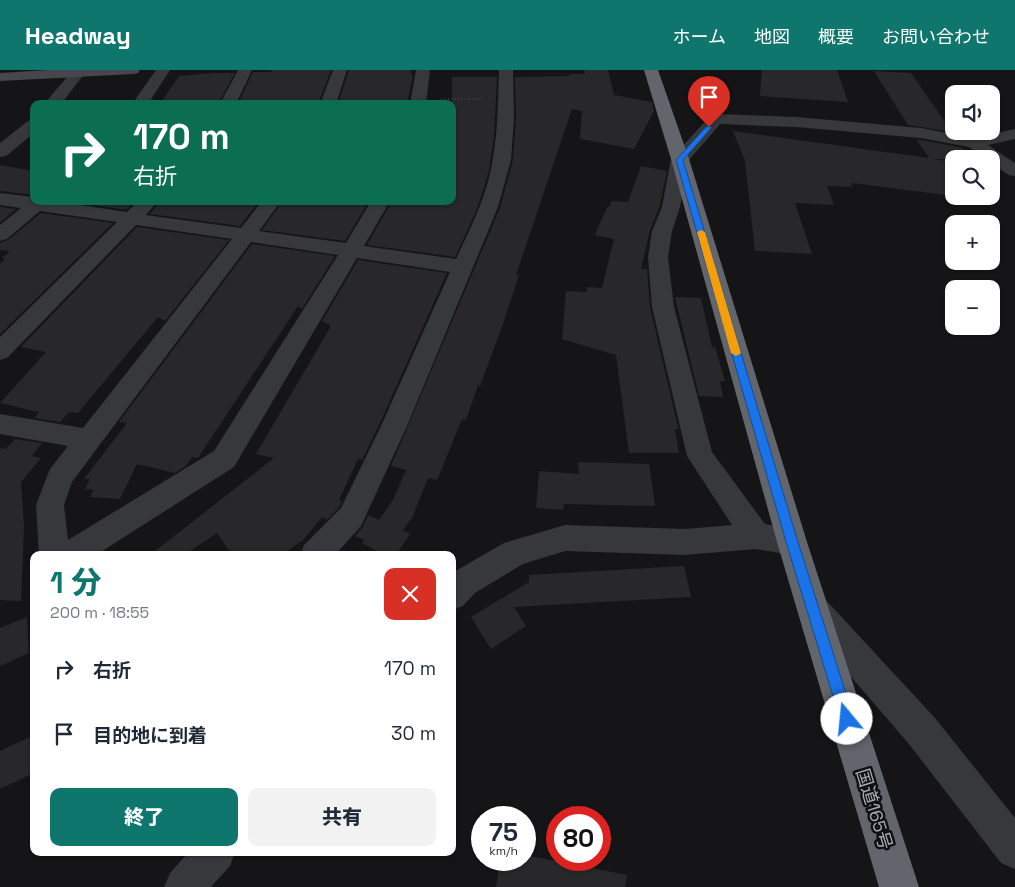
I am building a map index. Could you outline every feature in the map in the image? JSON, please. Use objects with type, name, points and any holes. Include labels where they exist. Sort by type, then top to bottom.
[{"type":"highway","name":"国道165号","points":[[651,70],[680,160],[792,542],[899,887]]},
{"type":"street","points":[[0,77],[133,70]]},
{"type":"street","points":[[143,100],[163,70]]},
{"type":"street","points":[[230,100],[245,70]]},
{"type":"street","points":[[329,100],[340,70]]},
{"type":"street","points":[[418,100],[423,70]]},
{"type":"street","points":[[320,551],[351,516],[394,426],[489,207],[502,160],[507,99],[506,70]]},
{"type":"street","points":[[55,100],[78,73]]},
{"type":"street","points":[[756,536],[700,456],[663,307],[658,257],[662,232],[671,207],[680,160],[716,119],[796,122],[921,133],[974,143],[1015,134]]},
{"type":"street","points":[[0,152],[30,127]]},
{"type":"street","points":[[974,143],[1015,171]]},
{"type":"street","points":[[0,199],[30,202]]},
{"type":"street","points":[[0,235],[36,205]]},
{"type":"street","points":[[50,205],[131,219],[463,267]]},
{"type":"street","points":[[0,351],[145,205]]},
{"type":"street","points":[[54,551],[50,505],[60,477],[87,439],[269,205]]},
{"type":"street","points":[[76,551],[224,459],[379,205]]},
{"type":"street","points":[[0,424],[87,439]]},
{"type":"street","points":[[456,591],[464,583],[515,553],[565,538],[685,542],[756,536],[792,542]]},
{"type":"street","points":[[813,608],[922,731],[1015,849]]},
{"type":"street","points":[[184,887],[212,856]]},
{"type":"path","points":[[456,100],[507,99]]},
{"type":"building","points":[[272,70],[331,70],[320,100],[240,100],[253,72],[271,72]]},
{"type":"building","points":[[349,70],[411,70],[411,75],[413,75],[408,100],[339,100]]},
{"type":"building","points":[[584,70],[608,70],[614,95],[652,102],[654,111],[634,149],[580,139],[582,111],[572,109],[516,275],[519,275],[503,324],[466,420],[462,419],[437,480],[428,478],[412,518],[403,530],[410,534],[399,551],[377,551],[362,543],[364,540],[355,536],[363,527],[368,515],[379,520],[393,500],[406,470],[391,466],[500,208],[513,160],[516,118],[515,77],[585,74]]},
{"type":"building","points":[[762,70],[837,70],[848,102],[760,96]]},
{"type":"building","points":[[874,71],[911,73],[945,122],[945,131],[908,125]]},
{"type":"building","points":[[235,73],[220,100],[163,100],[179,76]]},
{"type":"building","points":[[452,77],[497,77],[494,136],[489,171],[477,209],[455,257],[367,245],[390,205],[456,205],[456,100],[452,100]]},
{"type":"building","points":[[733,131],[929,158],[917,140],[963,148],[964,150],[945,150],[945,159],[932,159],[945,161],[945,195],[851,183],[852,187],[827,186],[834,205],[795,203],[812,254],[755,251],[745,161]]},
{"type":"building","points":[[0,165],[30,170],[30,195],[0,191]]},
{"type":"building","points":[[641,166],[667,171],[659,208],[650,230],[641,269],[647,269],[650,307],[679,429],[675,429],[679,453],[629,453],[616,355],[562,339],[566,291],[587,292],[587,287],[602,288],[614,239],[595,235],[607,207],[609,207],[612,201],[628,202]]},
{"type":"building","points":[[94,205],[131,205],[126,210]]},
{"type":"building","points":[[157,205],[256,205],[240,226],[150,214]]},
{"type":"building","points":[[280,205],[367,205],[345,241],[262,230]]},
{"type":"building","points":[[0,207],[16,209],[0,223]]},
{"type":"building","points":[[41,213],[113,223],[0,334],[0,264],[5,259],[2,258],[10,251],[0,250],[0,243],[8,240]]},
{"type":"building","points":[[137,227],[229,240],[165,321],[158,317],[78,413],[69,412],[60,422],[34,418],[39,412],[0,403],[46,352],[21,347]]},
{"type":"building","points":[[252,244],[335,256],[302,309],[298,306],[198,458],[192,457],[186,466],[175,473],[137,464],[120,499],[90,497],[94,490],[85,489],[90,479],[84,479],[127,423],[119,422]]},
{"type":"building","points":[[358,260],[447,273],[362,460],[358,459],[339,500],[342,501],[339,507],[327,520],[322,517],[303,540],[288,551],[229,551],[217,533],[190,551],[155,551],[274,458],[256,454],[331,326],[322,321]]},
{"type":"building","points":[[675,297],[701,298],[712,347],[715,347],[725,381],[720,381],[723,397],[699,396]]},
{"type":"building","points":[[15,439],[42,443],[32,456],[41,458],[21,482],[24,526],[21,601],[0,600],[0,448],[6,449]]},
{"type":"building","points":[[578,462],[649,464],[655,506],[564,504],[563,510],[536,508],[539,471],[579,474]]},
{"type":"building","points":[[684,566],[691,597],[514,607],[526,626],[491,649],[471,617],[529,582],[529,575]]},
{"type":"building","points":[[27,617],[29,653],[0,666],[0,628]]},
{"type":"building","points":[[30,737],[30,775],[0,789],[0,751]]},
{"type":"building","points":[[536,857],[546,859],[546,871],[607,871],[627,875],[625,887],[496,887],[498,871],[536,871]]},
{"type":"slow traffic","points":[[701,232],[736,353]]},
{"type":"route","points":[[709,127],[680,160],[792,542],[847,719]]}]
